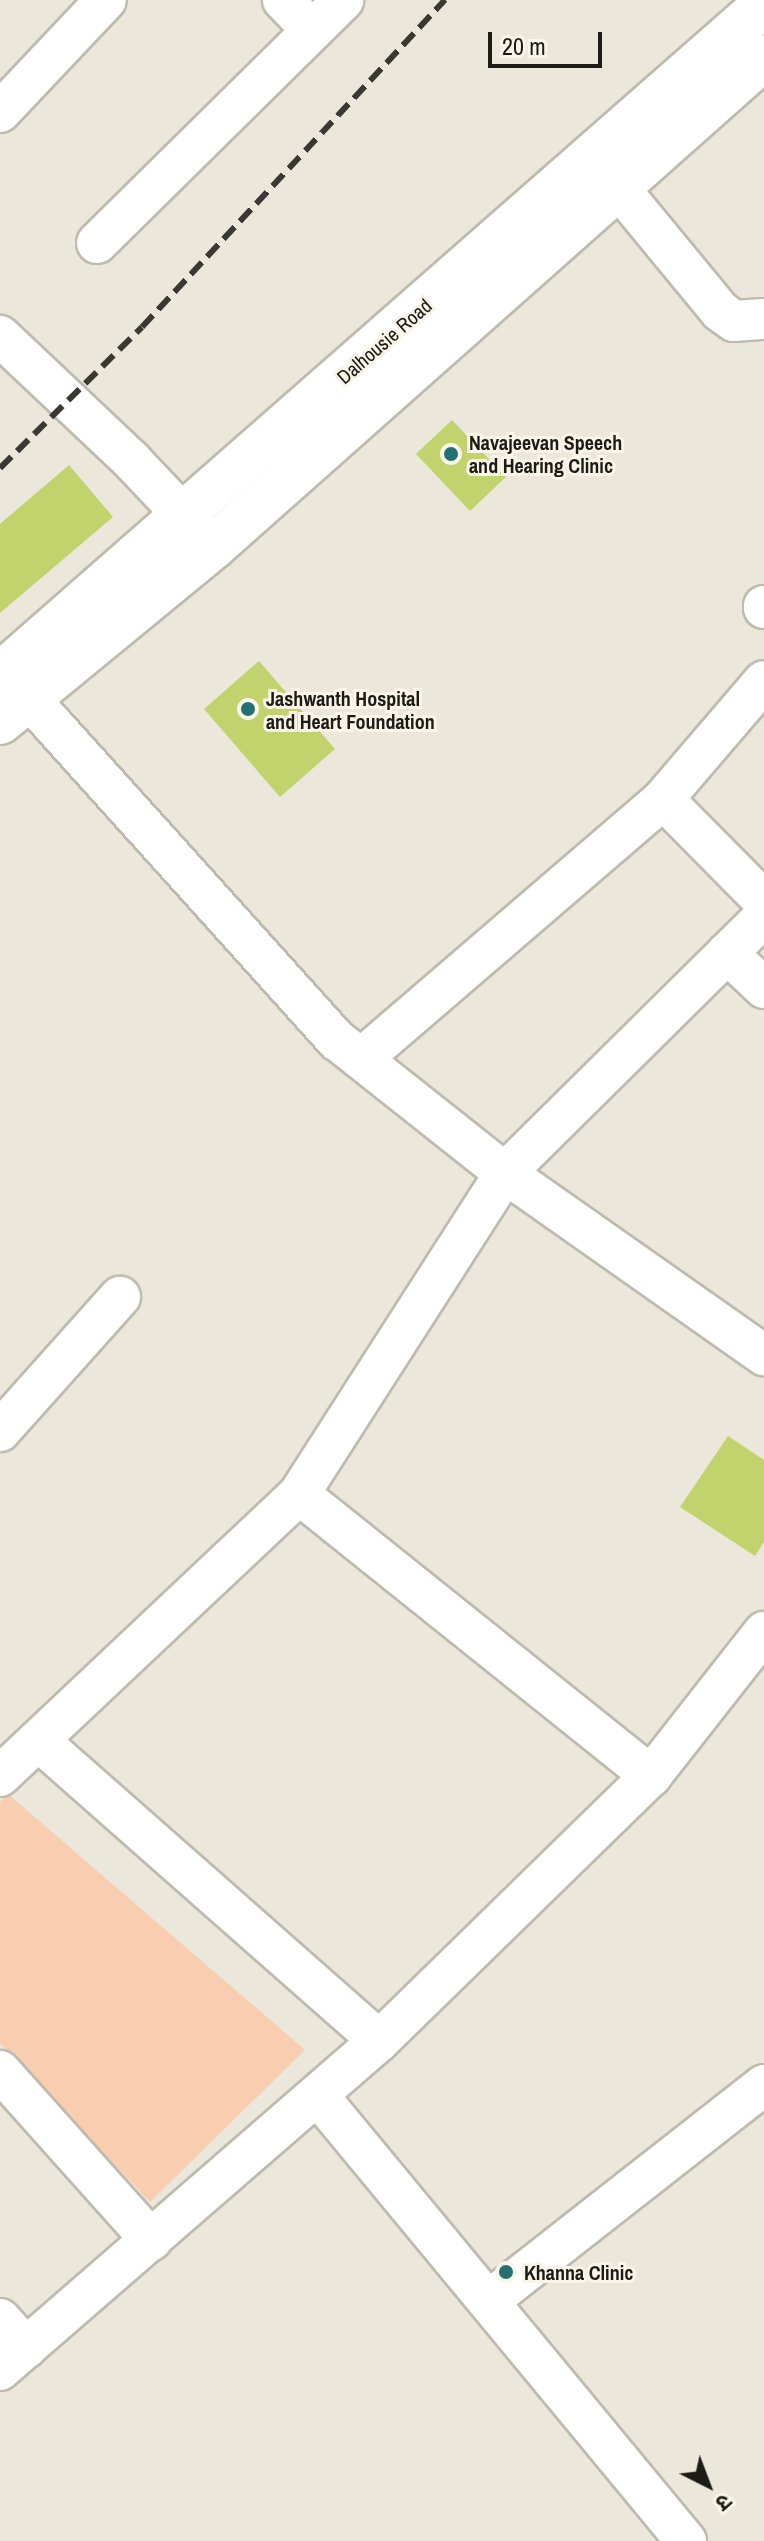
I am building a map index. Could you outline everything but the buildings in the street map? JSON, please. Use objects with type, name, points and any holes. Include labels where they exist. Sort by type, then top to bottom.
[{"type":"street","points":[[0,112],[106,0]]},
{"type":"street","points":[[283,0],[312,30]]},
{"type":"street","points":[[97,243],[343,0]]},
{"type":"street","name":"Dalhousie Road","points":[[8,691],[184,514],[764,5]]},
{"type":"street","name":"Dalhousie Road","points":[[8,691],[213,547],[764,58]]},
{"type":"street","points":[[617,186],[720,311],[734,321],[764,319]]},
{"type":"street","points":[[0,336],[184,514],[213,547]]},
{"type":"street","points":[[361,1059],[663,799],[764,681]]},
{"type":"street","points":[[8,691],[337,1040],[505,1173],[764,1355]]},
{"type":"street","points":[[663,799],[764,901]]},
{"type":"street","points":[[0,1776],[299,1494],[505,1173],[764,917]]},
{"type":"street","points":[[727,953],[764,988]]},
{"type":"street","points":[[0,1431],[120,1297]]},
{"type":"street","points":[[299,1494],[651,1776]]},
{"type":"street","points":[[9,2345],[151,2240],[319,2097],[379,2041],[651,1776],[764,1632]]},
{"type":"street","points":[[39,1741],[379,2041]]},
{"type":"street","points":[[0,2071],[151,2240]]},
{"type":"street","points":[[491,2299],[764,2085]]},
{"type":"street","points":[[319,2097],[491,2299],[686,2541]]},
{"type":"shaded area","points":[[8,1794],[305,2050],[150,2202],[0,2043],[0,1802]]},
{"type":"railway","points":[[0,468],[142,327],[445,0]]},
{"type":"place","name":"Navajeevan Speech and Hearing Clinic","points":[[451,454]]},
{"type":"place","name":"Jashwanth Hospital and Heart Foundation","points":[[248,709]]},
{"type":"place","name":"Khanna Clinic","points":[[506,2272]]}]
